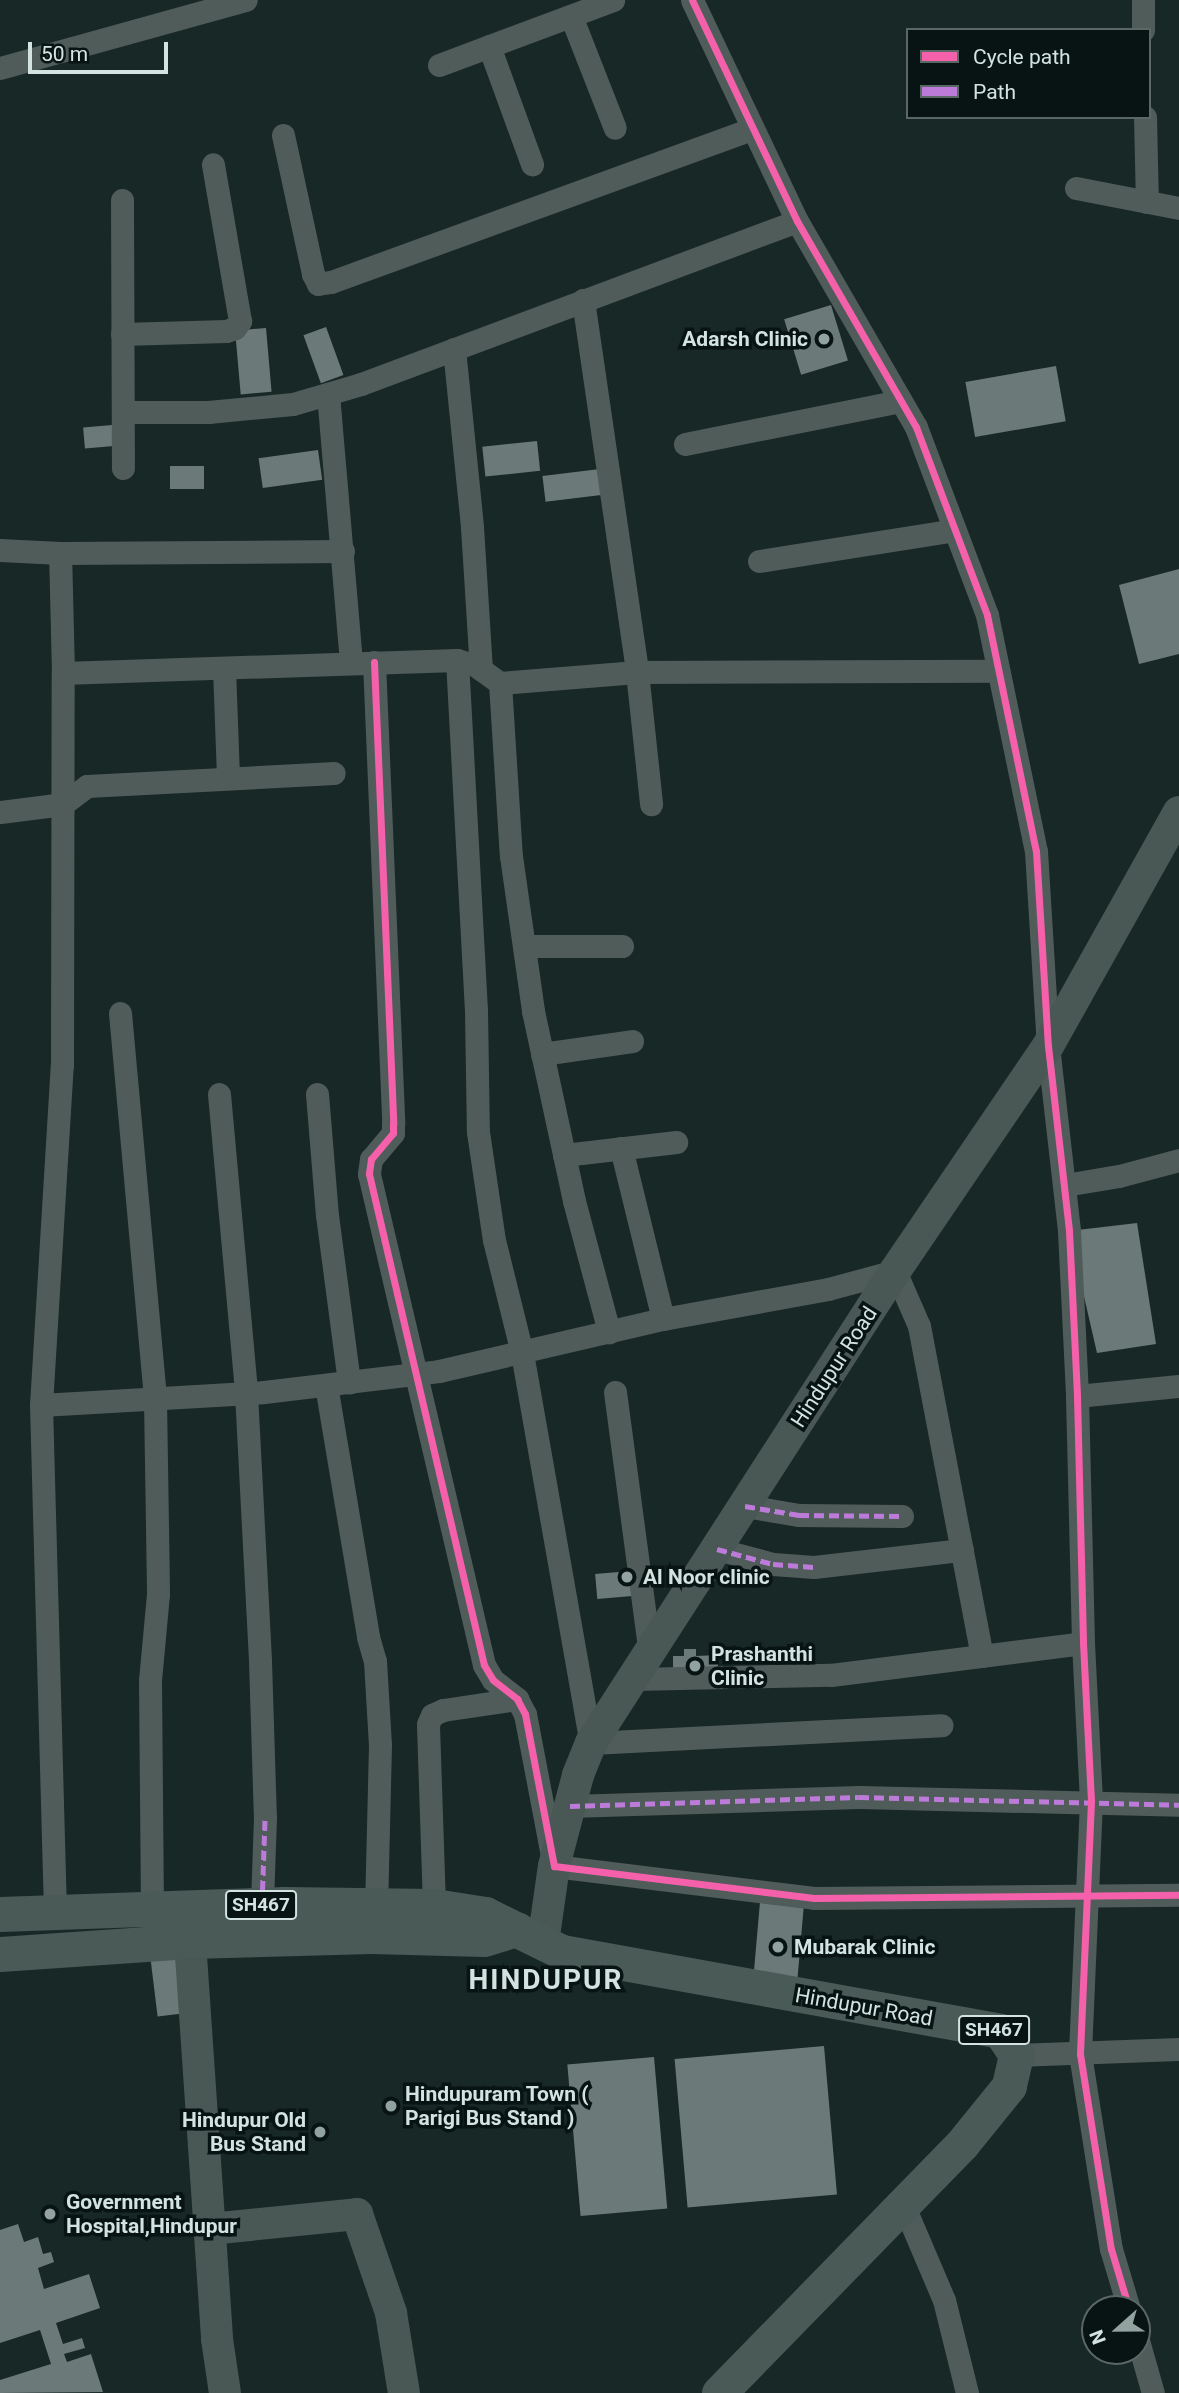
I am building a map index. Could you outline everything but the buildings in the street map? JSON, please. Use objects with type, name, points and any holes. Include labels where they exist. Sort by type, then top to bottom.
[{"type":"main road","name":"SH467","points":[[0,1914],[262,1905],[434,1906],[485,1914],[530,1936]]},
{"type":"main road","name":"SH467","points":[[0,1954],[190,1941],[371,1936],[484,1939],[530,1936]]},
{"type":"main road","name":"Hindupur Road","points":[[530,1936],[562,1952],[1000,2031],[1016,2055]]},
{"type":"main road","name":"SH467","points":[[719,2393],[962,2144],[1009,2086],[1016,2055]]},
{"type":"street","points":[[0,68],[246,0]]},
{"type":"street","points":[[439,65],[613,0]]},
{"type":"street","points":[[692,0],[797,221],[916,426],[987,615],[1036,851],[1048,1046],[1065,1185],[1077,1396],[1083,1643],[1091,1801],[1080,2054],[1111,2249],[1125,2295]]},
{"type":"street","points":[[1143,0],[1143,28]]},
{"type":"street","points":[[571,16],[615,128]]},
{"type":"street","points":[[489,46],[532,164]]},
{"type":"street","points":[[1146,119],[1147,202]]},
{"type":"street","points":[[283,135],[313,274],[318,284],[331,282],[751,129]]},
{"type":"street","points":[[122,334],[226,331],[235,328],[240,321],[213,164]]},
{"type":"street","points":[[1076,188],[1179,208]]},
{"type":"street","points":[[122,200],[123,468]]},
{"type":"street","points":[[122,412],[293,404],[454,349],[797,221]]},
{"type":"street","points":[[583,300],[637,673],[651,804]]},
{"type":"street","points":[[454,349],[472,527],[524,946],[542,1054],[564,1155],[609,1332]]},
{"type":"street","points":[[328,394],[351,662]]},
{"type":"street","points":[[685,444],[901,401]]},
{"type":"street","points":[[759,561],[955,530]]},
{"type":"street","points":[[0,550],[60,553],[343,551]]},
{"type":"street","points":[[55,1912],[41,1405],[62,1065],[64,673],[60,553]]},
{"type":"street","points":[[64,673],[457,660],[490,676],[997,671]]},
{"type":"street","points":[[457,660],[475,996],[478,1132],[494,1240],[522,1353],[591,1743],[942,1726]]},
{"type":"street","points":[[374,662],[393,1133],[368,1167],[484,1665],[493,1680],[517,1699],[525,1714],[554,1866],[814,1898],[1179,1895]]},
{"type":"street","points":[[224,668],[228,778]]},
{"type":"street","points":[[0,812],[63,804],[87,786],[334,773]]},
{"type":"street","name":"Hindupur Road","points":[[530,1936],[591,1743],[895,1271],[1048,1046],[1179,812]]},
{"type":"street","points":[[524,946],[622,946]]},
{"type":"street","points":[[120,1013],[155,1399],[158,1594],[150,1681],[152,1943]]},
{"type":"street","points":[[542,1054],[632,1041]]},
{"type":"street","points":[[219,1094],[246,1393],[265,1817],[262,1905]]},
{"type":"street","points":[[317,1094],[327,1215],[349,1383]]},
{"type":"street","points":[[564,1155],[676,1142]]},
{"type":"street","points":[[621,1148],[663,1319]]},
{"type":"street","points":[[1065,1185],[1119,1176],[1179,1160]]},
{"type":"street","points":[[41,1405],[246,1393],[416,1374],[522,1353],[663,1319],[828,1289],[895,1271],[919,1326],[982,1656]]},
{"type":"street","points":[[326,1385],[368,1637],[375,1661],[380,1745],[376,1905]]},
{"type":"street","points":[[1077,1396],[1179,1386]]},
{"type":"street","points":[[615,1392],[642,1667],[831,1675],[1083,1643]]},
{"type":"street","points":[[745,1506],[799,1515],[902,1516]]},
{"type":"street","points":[[717,1549],[773,1564],[814,1567],[962,1550]]},
{"type":"street","points":[[434,1906],[428,1724],[432,1715],[443,1710],[517,1699]]},
{"type":"street","points":[[570,1806],[859,1797],[1179,1805]]},
{"type":"street","points":[[190,1941],[217,2339],[225,2393]]},
{"type":"street","points":[[1016,2055],[1179,2049]]},
{"type":"street","points":[[903,2204],[944,2300],[967,2393]]},
{"type":"street","points":[[210,2229],[357,2214],[391,2313],[404,2393]]},
{"type":"street","points":[[1145,2365],[1153,2393]]},
{"type":"marked path","points":[[745,1506],[799,1515],[902,1516]]},
{"type":"marked path","points":[[717,1549],[773,1564],[814,1567]]},
{"type":"marked path","points":[[570,1806],[859,1797],[1179,1805]]},
{"type":"marked path","points":[[262,1905],[265,1817]]},
{"type":"cycle path","points":[[692,0],[797,221],[916,427],[987,615],[1036,851],[1048,1046],[1069,1231],[1077,1396],[1083,1643],[1091,1801],[1080,2054],[1111,2249],[1125,2295]]},
{"type":"cycle path","points":[[374,662],[393,1133],[371,1159],[369,1174],[484,1665],[493,1680],[517,1699],[525,1714],[554,1866],[814,1898],[1179,1895]]},
{"type":"place","name":"Adarsh Clinic","points":[[824,339]]},
{"type":"place","name":"Al Noor clinic","points":[[627,1577]]},
{"type":"place","name":"Prashanthi Clinic","points":[[695,1666]]},
{"type":"place","name":"Mubarak Clinic","points":[[778,1947]]},
{"type":"place","name":"Hindupuram Town ( Parigi Bus Stand )","points":[[391,2106]]},
{"type":"place","name":"Hindupur Old Bus Stand","points":[[320,2132]]},
{"type":"place","name":"Government Hospital,Hindupur","points":[[50,2214]]},
{"type":"district","name":"HINDUPUR","points":[[546,1980]]}]
